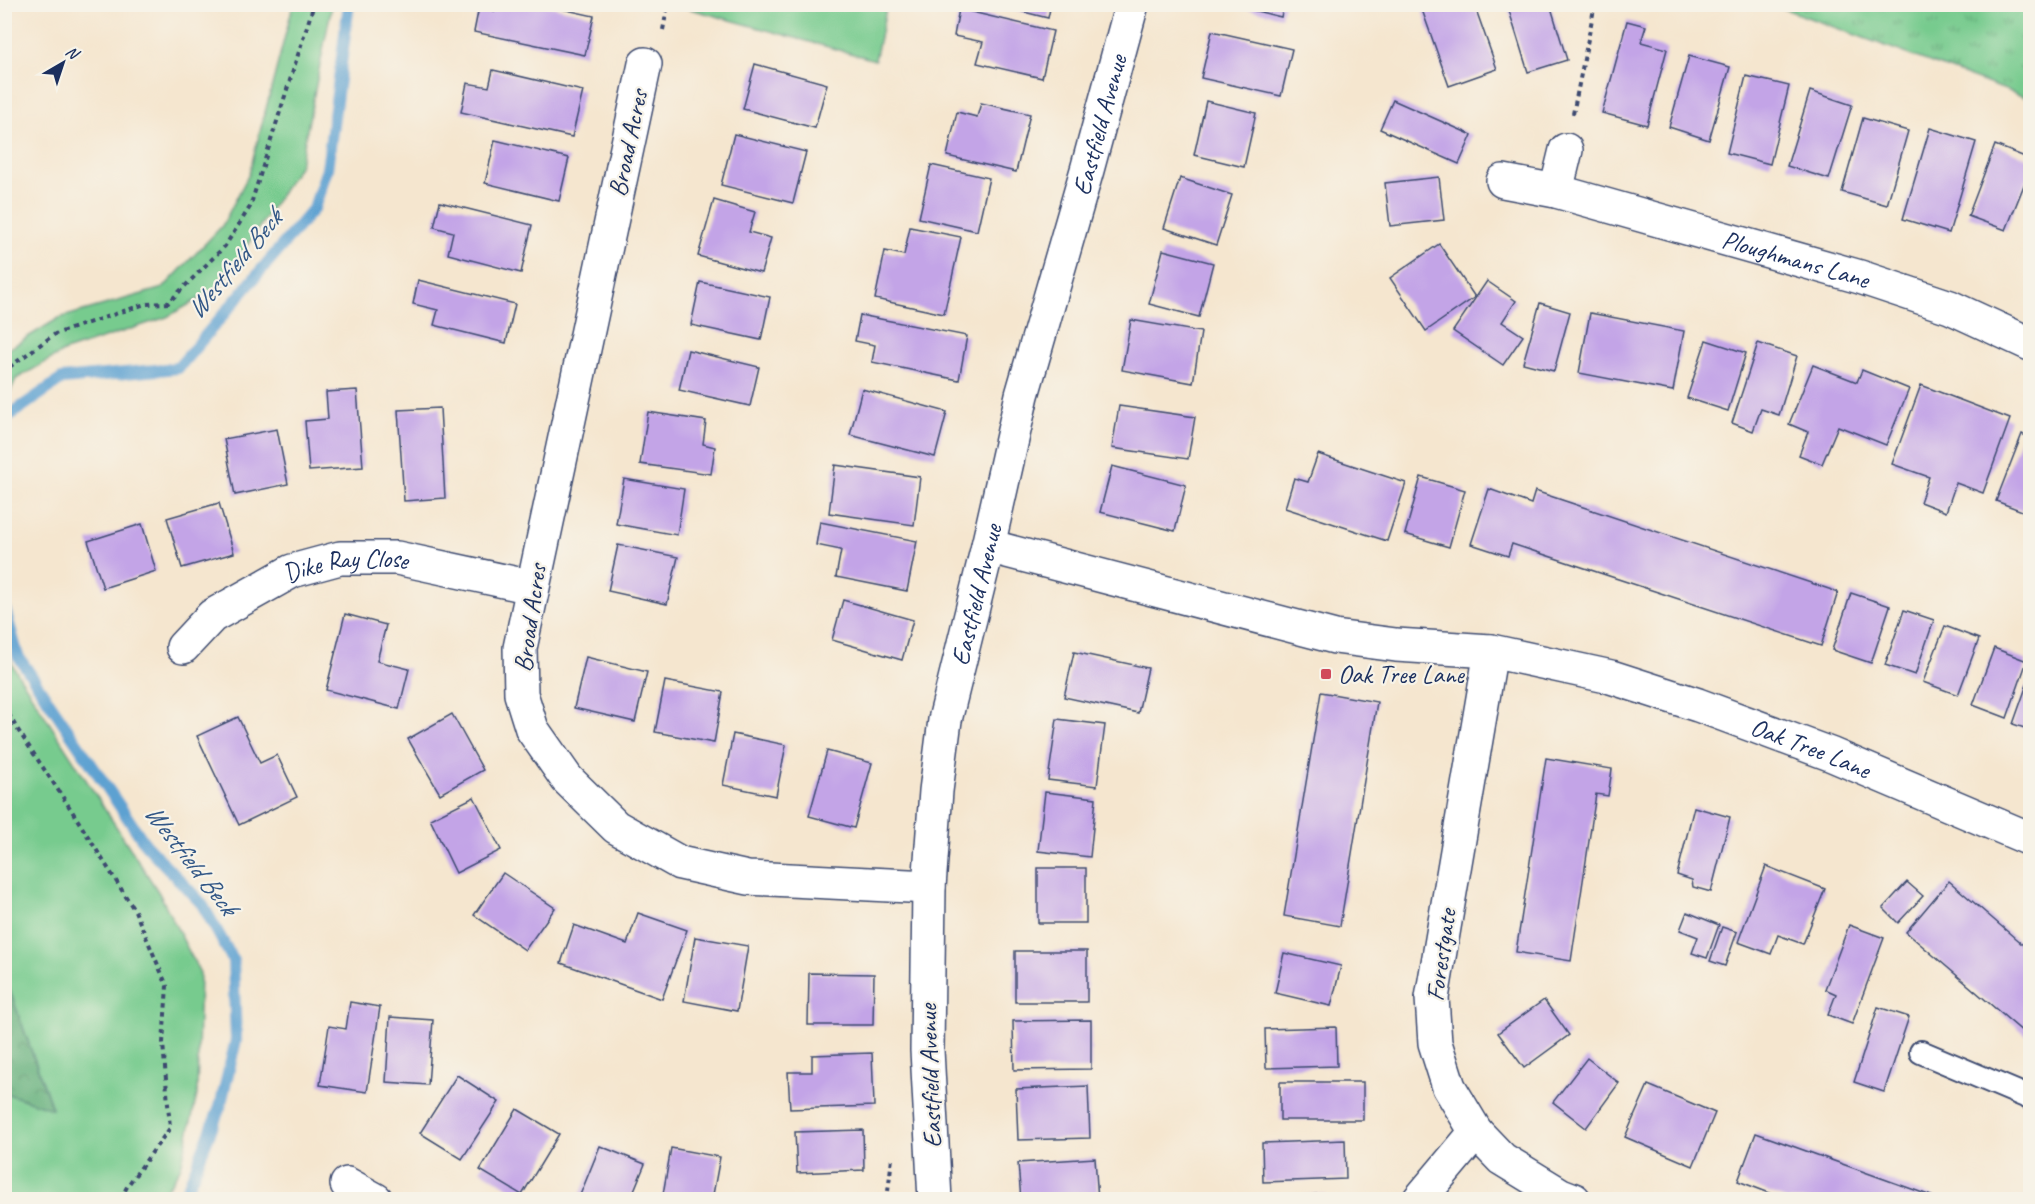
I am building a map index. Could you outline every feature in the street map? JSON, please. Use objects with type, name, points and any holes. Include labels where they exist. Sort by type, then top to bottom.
[{"type":"street","name":"Eastfield Avenue","points":[[934,1200],[927,1050],[928,887],[945,720],[1022,395],[1132,4]]},
{"type":"street","name":"Broad Acres","points":[[645,64],[520,648],[521,694],[532,729],[567,779],[616,827],[680,863],[748,878],[928,887]]},
{"type":"street","points":[[1556,191],[1566,150]]},
{"type":"street","name":"Ploughmans Lane","points":[[1503,181],[1556,191],[1860,277],[1950,307],[2031,344]]},
{"type":"street","name":"Oak Tree Lane","points":[[988,546],[1335,637],[1396,645],[1491,651],[1611,677],[1698,705],[1830,754],[2031,839]]},
{"type":"street","name":"Dike Ray Close","points":[[183,647],[212,616],[292,571],[340,558],[397,558],[532,587]]},
{"type":"street","name":"Forestgate","points":[[1491,651],[1432,998],[1435,1043],[1449,1087],[1476,1132],[1502,1159],[1561,1195],[1574,1200]]},
{"type":"street","points":[[1419,1200],[1476,1132]]},
{"type":"street","points":[[347,1184],[376,1200]]},
{"type":"lane","points":[[1921,1052],[2031,1098]]},
{"type":"path","points":[[4,374],[8,368],[55,334],[145,304],[168,303],[225,246],[250,207],[314,4]]},
{"type":"path","points":[[1566,150],[1595,4]]},
{"type":"path","points":[[4,706],[135,911],[167,986],[163,1042],[170,1128],[128,1185],[120,1200]]},
{"type":"green space","points":[[887,4],[875,60],[676,5]]},
{"type":"green space","points":[[293,5],[332,5],[300,165],[220,287],[167,317],[65,351],[16,379],[5,403],[5,351],[59,318],[163,288],[222,226],[249,174]]},
{"type":"green space","points":[[1774,5],[2030,5],[2030,99]]},
{"type":"green space","points":[[5,648],[14,668],[159,893],[200,973],[197,1095],[181,1167],[160,1199],[5,1199],[5,1093],[52,1108],[5,977]]},
{"type":"green space","points":[[5,977],[52,1109],[5,1093]]},
{"type":"building","points":[[496,4],[539,4],[594,16],[585,55],[474,32],[479,7],[495,11]]},
{"type":"building","points":[[992,4],[1051,4],[1048,18]]},
{"type":"building","points":[[1227,4],[1284,4],[1281,17]]},
{"type":"building","points":[[1420,4],[1474,4],[1497,69],[1449,86]]},
{"type":"building","points":[[1507,4],[1550,4],[1567,60],[1528,72]]},
{"type":"building","points":[[959,9],[1053,31],[1042,78],[977,63],[983,42],[954,36]]},
{"type":"building","points":[[1627,21],[1646,26],[1641,42],[1667,49],[1647,125],[1602,113]]},
{"type":"building","points":[[1212,31],[1292,49],[1281,96],[1201,78]]},
{"type":"building","points":[[1689,56],[1730,67],[1709,140],[1669,127]]},
{"type":"building","points":[[755,64],[827,84],[815,128],[743,109]]},
{"type":"building","points":[[493,70],[583,91],[572,137],[461,112],[467,83],[489,87]]},
{"type":"building","points":[[1746,76],[1789,86],[1770,164],[1727,153]]},
{"type":"building","points":[[1810,91],[1852,105],[1829,179],[1787,166]]},
{"type":"building","points":[[1393,100],[1472,135],[1459,164],[1380,129]]},
{"type":"building","points":[[1206,101],[1256,113],[1244,167],[1194,155]]},
{"type":"building","points":[[981,103],[1030,114],[1016,172],[947,156],[957,112],[977,117]]},
{"type":"building","points":[[1863,118],[1908,131],[1887,205],[1842,192]]},
{"type":"building","points":[[1930,128],[1976,142],[1949,233],[1903,219]]},
{"type":"building","points":[[734,134],[806,152],[793,203],[721,185]]},
{"type":"building","points":[[495,140],[569,158],[559,201],[485,183]]},
{"type":"building","points":[[1995,145],[2030,159],[2030,170],[2006,230],[1968,216]]},
{"type":"building","points":[[931,165],[989,178],[977,231],[919,218]]},
{"type":"building","points":[[1439,177],[1444,220],[1390,226],[1385,183]]},
{"type":"building","points":[[1180,178],[1232,195],[1216,245],[1164,228]]},
{"type":"building","points":[[714,200],[755,212],[749,232],[771,238],[761,273],[698,256]]},
{"type":"building","points":[[440,202],[532,225],[521,273],[448,254],[453,232],[434,227]]},
{"type":"building","points":[[910,227],[961,237],[944,314],[875,299],[885,251],[904,255]]},
{"type":"building","points":[[1439,244],[1475,297],[1426,331],[1390,278]]},
{"type":"building","points":[[1163,250],[1213,263],[1199,317],[1149,304]]},
{"type":"building","points":[[418,280],[515,304],[506,343],[434,325],[438,310],[413,304]]},
{"type":"building","points":[[1487,281],[1516,301],[1502,322],[1523,336],[1503,365],[1453,331]]},
{"type":"building","points":[[700,282],[770,297],[761,340],[691,325]]},
{"type":"building","points":[[1540,303],[1570,312],[1554,371],[1523,363]]},
{"type":"building","points":[[1590,313],[1684,331],[1673,391],[1579,373]]},
{"type":"building","points":[[860,315],[967,336],[959,380],[872,362],[875,345],[855,341]]},
{"type":"building","points":[[1131,320],[1201,332],[1193,383],[1122,370]]},
{"type":"building","points":[[1706,340],[1746,353],[1728,411],[1687,398]]},
{"type":"building","points":[[1758,343],[1797,356],[1779,415],[1761,409],[1753,431],[1732,423]]},
{"type":"building","points":[[688,350],[759,367],[750,406],[679,390]]},
{"type":"building","points":[[1813,365],[1857,382],[1862,370],[1909,389],[1886,445],[1838,426],[1822,464],[1799,455],[1808,432],[1789,424]]},
{"type":"building","points":[[1921,385],[2010,419],[1983,493],[1956,483],[1946,512],[1920,502],[1929,477],[1892,464]]},
{"type":"building","points":[[862,389],[947,412],[935,457],[850,435]]},
{"type":"building","points":[[357,390],[363,467],[309,471],[305,421],[328,419],[326,392]]},
{"type":"building","points":[[1119,406],[1195,417],[1188,459],[1112,448]]},
{"type":"building","points":[[440,408],[445,498],[404,501],[398,410]]},
{"type":"building","points":[[648,412],[706,421],[703,444],[715,447],[711,474],[640,464]]},
{"type":"building","points":[[277,429],[288,484],[235,495],[224,439]]},
{"type":"building","points":[[2022,434],[2030,438],[2030,514],[1996,501]]},
{"type":"building","points":[[1318,454],[1406,483],[1387,541],[1285,508],[1294,478],[1308,482]]},
{"type":"building","points":[[835,465],[920,477],[914,525],[829,513]]},
{"type":"building","points":[[1112,466],[1186,485],[1175,531],[1100,512]]},
{"type":"building","points":[[1421,477],[1465,490],[1449,547],[1405,534]]},
{"type":"building","points":[[624,479],[684,489],[677,535],[616,524]]},
{"type":"building","points":[[1489,489],[1531,504],[1535,491],[1838,592],[1821,646],[1512,544],[1508,556],[1471,544]]},
{"type":"building","points":[[219,503],[234,553],[182,568],[167,518]]},
{"type":"building","points":[[820,522],[917,541],[907,591],[836,577],[841,550],[816,545]]},
{"type":"building","points":[[142,524],[156,571],[103,588],[88,541]]},
{"type":"building","points":[[618,545],[678,557],[667,604],[608,591]]},
{"type":"building","points":[[1851,593],[1890,606],[1871,663],[1832,650]]},
{"type":"building","points":[[843,600],[913,620],[902,660],[832,640]]},
{"type":"building","points":[[1904,610],[1934,620],[1915,675],[1885,665]]},
{"type":"building","points":[[345,614],[386,625],[377,661],[409,669],[399,709],[326,690]]},
{"type":"building","points":[[1945,626],[1979,639],[1958,695],[1923,682]]},
{"type":"building","points":[[1994,648],[2027,661],[2007,718],[1973,705]]},
{"type":"building","points":[[1074,652],[1148,668],[1138,713],[1064,697]]},
{"type":"building","points":[[586,657],[647,672],[635,722],[574,708]]},
{"type":"building","points":[[2030,676],[2030,730],[2013,724]]},
{"type":"building","points":[[665,681],[723,692],[714,743],[655,732]]},
{"type":"building","points":[[1321,692],[1377,702],[1340,926],[1284,916]]},
{"type":"building","points":[[452,714],[483,770],[440,794],[408,739]]},
{"type":"building","points":[[238,717],[260,763],[277,755],[297,797],[239,825],[197,736]]},
{"type":"building","points":[[1057,719],[1105,725],[1097,786],[1048,780]]},
{"type":"building","points":[[733,734],[786,745],[776,796],[723,785]]},
{"type":"building","points":[[827,751],[872,763],[854,828],[809,816]]},
{"type":"building","points":[[1546,758],[1612,769],[1608,796],[1596,794],[1571,961],[1516,952]]},
{"type":"building","points":[[1045,792],[1096,798],[1090,857],[1038,851]]},
{"type":"building","points":[[474,797],[501,850],[456,873],[430,819]]},
{"type":"building","points":[[1694,807],[1730,817],[1711,892],[1693,887],[1692,880],[1677,875]]},
{"type":"building","points":[[1766,866],[1825,889],[1803,944],[1778,935],[1771,954],[1738,942]]},
{"type":"building","points":[[1038,868],[1086,868],[1086,923],[1038,923]]},
{"type":"building","points":[[503,873],[555,908],[525,950],[474,915]]},
{"type":"building","points":[[1949,881],[2030,951],[2030,1038],[1906,932]]},
{"type":"building","points":[[1907,882],[1923,896],[1898,923],[1883,908]]},
{"type":"building","points":[[1687,912],[1719,925],[1707,958],[1692,953],[1698,937],[1680,930]]},
{"type":"building","points":[[638,913],[687,930],[662,999],[561,963],[574,925],[627,944]]},
{"type":"building","points":[[1849,925],[1884,938],[1852,1024],[1828,1015],[1836,994],[1825,989]]},
{"type":"building","points":[[1722,927],[1737,932],[1725,966],[1710,961]]},
{"type":"building","points":[[695,937],[748,946],[737,1011],[684,1001]]},
{"type":"building","points":[[1015,951],[1087,951],[1087,1002],[1015,1002]]},
{"type":"building","points":[[1284,953],[1341,966],[1331,1006],[1275,993]]},
{"type":"building","points":[[809,973],[874,974],[873,1025],[808,1025]]},
{"type":"building","points":[[1544,1000],[1569,1035],[1524,1068],[1498,1033]]},
{"type":"building","points":[[350,1002],[380,1007],[367,1092],[320,1085],[329,1026],[346,1029]]},
{"type":"building","points":[[1878,1007],[1909,1017],[1884,1092],[1854,1082]]},
{"type":"building","points":[[390,1017],[433,1020],[428,1085],[386,1082]]},
{"type":"building","points":[[1091,1020],[1091,1069],[1014,1070],[1013,1021]]},
{"type":"building","points":[[1336,1027],[1337,1066],[1266,1068],[1265,1029]]},
{"type":"building","points":[[872,1053],[874,1106],[790,1109],[788,1072],[812,1072],[812,1055]]},
{"type":"building","points":[[1587,1058],[1619,1083],[1586,1128],[1553,1102]]},
{"type":"building","points":[[457,1075],[499,1102],[462,1159],[420,1133]]},
{"type":"building","points":[[1280,1082],[1363,1082],[1363,1120],[1280,1120]]},
{"type":"building","points":[[1648,1085],[1715,1113],[1693,1166],[1625,1137]]},
{"type":"building","points":[[1088,1086],[1090,1138],[1018,1140],[1016,1089]]},
{"type":"building","points":[[517,1109],[559,1134],[522,1195],[480,1170]]},
{"type":"building","points":[[863,1130],[864,1170],[797,1173],[795,1132]]},
{"type":"building","points":[[1756,1133],[1934,1197],[1933,1200],[1788,1200],[1738,1181]]},
{"type":"building","points":[[1345,1140],[1346,1179],[1263,1182],[1262,1143]]},
{"type":"building","points":[[600,1146],[645,1164],[630,1200],[578,1200]]},
{"type":"building","points":[[671,1148],[720,1157],[712,1200],[662,1200]]},
{"type":"building","points":[[1095,1158],[1098,1200],[1021,1200],[1018,1163]]},
{"type":"building","points":[[1325,1194],[1325,1200],[1246,1200],[1246,1198]]},
{"type":"waterway","name":"Westfield Beck","points":[[4,419],[62,379],[178,368],[314,208],[327,169],[349,4]]},
{"type":"waterway","name":"Westfield Beck","points":[[4,606],[18,656],[146,845],[202,904],[233,960],[236,1040],[220,1107],[183,1200]]},
{"type":"place","name":"Oak Tree Lane","points":[[1326,674]]}]
